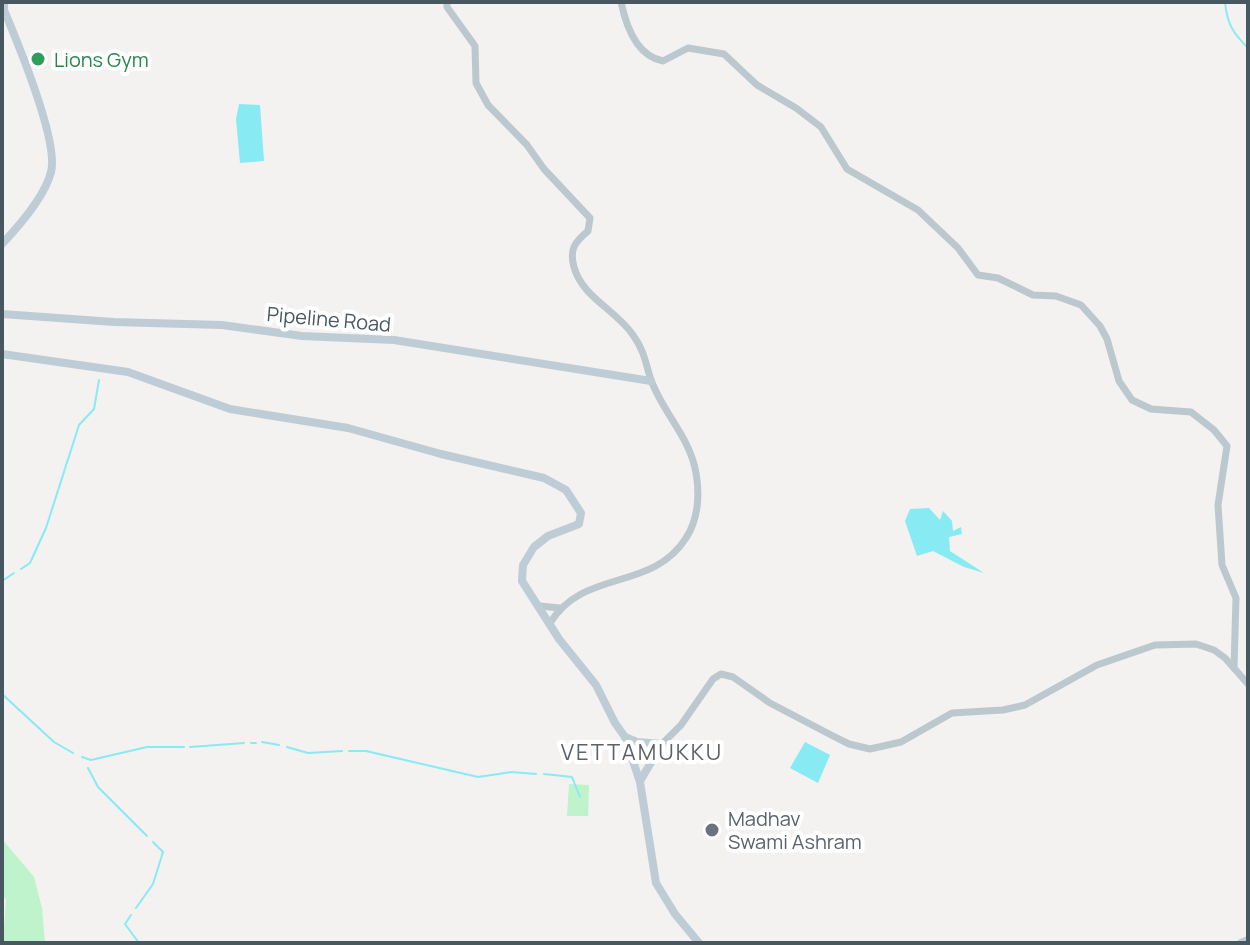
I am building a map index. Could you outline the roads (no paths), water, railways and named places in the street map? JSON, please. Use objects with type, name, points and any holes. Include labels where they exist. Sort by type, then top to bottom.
[{"type":"main road","points":[[2,244],[29,215],[52,172],[51,148],[28,69],[4,10],[4,2]]},
{"type":"main road","name":"Pipeline Road","points":[[2,314],[222,325],[302,336],[394,340],[651,381]]},
{"type":"main road","points":[[2,354],[128,372],[230,409],[348,428],[558,484],[572,497],[581,518],[579,524],[548,536],[526,556],[522,581],[559,639],[596,685],[625,737],[640,782],[656,883],[675,914],[699,943]]},
{"type":"main road","points":[[625,737],[637,742],[662,744],[640,782]]},
{"type":"main road","points":[[1241,943],[1248,940]]},
{"type":"street","points":[[447,2],[447,7],[475,46],[476,83],[488,105],[590,218],[588,231],[573,244],[574,269],[582,286],[632,333],[646,358],[651,381],[686,439],[696,472],[696,513],[690,532],[679,549],[665,563],[578,595],[560,608],[550,623]]},
{"type":"street","points":[[621,2],[630,33],[647,55],[663,61],[693,47],[724,54],[757,85],[821,127],[847,169],[918,210],[958,248],[978,275],[998,278],[1033,295],[1056,296],[1081,305],[1107,339],[1119,381],[1132,400],[1151,409],[1191,412],[1214,430],[1227,446],[1218,505],[1222,565],[1236,598],[1234,668]]},
{"type":"street","points":[[540,606],[560,608]]},
{"type":"street","points":[[662,744],[681,725],[713,679],[721,674],[733,677],[770,703],[849,744],[870,749],[901,742],[952,713],[1003,710],[1025,705],[1097,665],[1155,645],[1196,644],[1214,650],[1248,684]]},
{"type":"street","points":[[1225,658],[1235,655]]},
{"type":"water","points":[[239,104],[260,105],[264,161],[240,163],[236,119]]},
{"type":"water","points":[[929,508],[940,520],[943,511],[952,521],[953,531],[961,527],[962,534],[949,537],[950,551],[984,573],[964,567],[933,551],[917,556],[905,521],[910,509]]},
{"type":"water","points":[[805,742],[830,755],[818,783],[790,768]]},
{"type":"waterway","points":[[1225,2],[1232,28],[1248,48]]},
{"type":"waterway","points":[[21,569],[30,563],[46,528],[79,425],[94,409],[99,380]]},
{"type":"waterway","points":[[2,581],[14,573]]},
{"type":"waterway","points":[[2,694],[54,742],[73,753]]},
{"type":"waterway","points":[[262,742],[279,745]]},
{"type":"waterway","points":[[190,747],[244,743]]},
{"type":"waterway","points":[[251,743],[256,743]]},
{"type":"waterway","points":[[82,757],[91,760],[147,747],[184,747]]},
{"type":"waterway","points":[[287,747],[308,753],[342,751]]},
{"type":"waterway","points":[[349,751],[366,751],[478,777],[511,772],[536,774]]},
{"type":"waterway","points":[[88,768],[98,787],[147,836]]},
{"type":"waterway","points":[[544,774],[572,777],[580,797]]},
{"type":"waterway","points":[[136,908],[153,884],[163,852],[153,842]]},
{"type":"waterway","points":[[131,915],[125,924],[139,943]]},
{"type":"place","name":"Lions Gym","points":[[38,59]]},
{"type":"place","name":"Madhav Swami Ashram","points":[[712,830]]},
{"type":"district","name":"VETTAMUKKU","points":[[642,752]]}]
